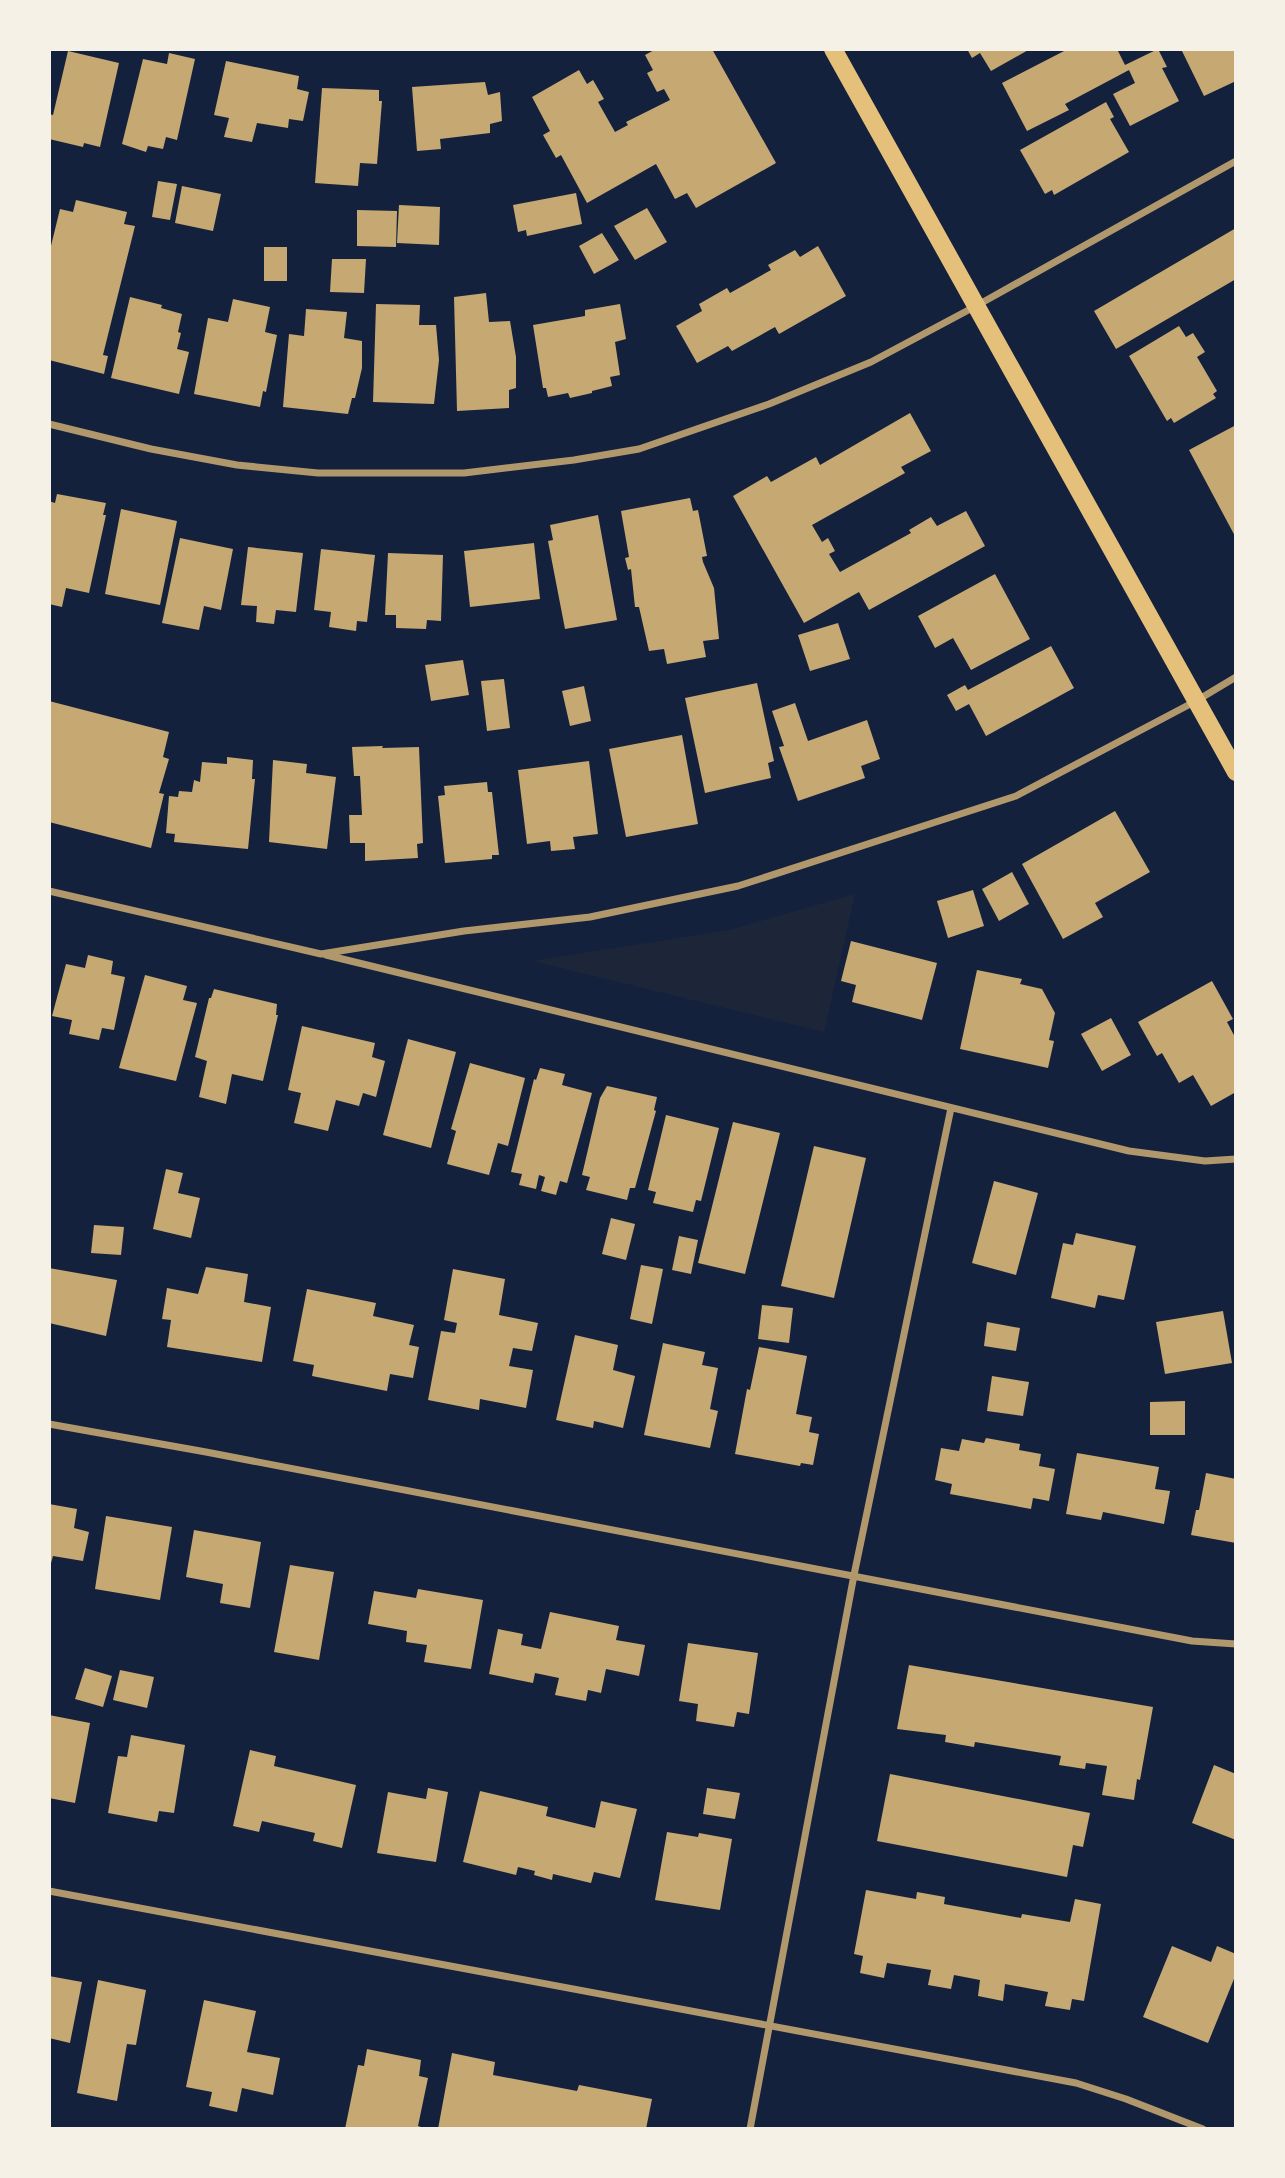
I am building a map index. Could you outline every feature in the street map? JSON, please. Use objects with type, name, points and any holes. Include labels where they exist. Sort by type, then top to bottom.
[{"type":"main road","points":[[833,49],[1236,772]]},
{"type":"street","points":[[49,424],[151,449],[237,465],[318,473],[464,473],[560,462],[639,449],[769,404],[871,362],[1236,161]]},
{"type":"street","points":[[321,954],[464,931],[590,917],[738,886],[1016,796],[1236,677]]},
{"type":"street","points":[[49,891],[321,954],[1129,1151],[1205,1161],[1236,1159]]},
{"type":"street","points":[[751,2129],[854,1575],[951,1108]]},
{"type":"street","points":[[49,1424],[1192,1641],[1236,1644]]},
{"type":"street","points":[[49,1891],[1076,2083],[1203,2129]]},
{"type":"shaded area","points":[[855,894],[824,1032],[532,961],[729,930]]},
{"type":"building","points":[[656,49],[712,49],[776,163],[696,208],[687,193],[675,199],[656,164],[587,203],[561,155],[556,158],[543,135],[550,131],[532,97],[579,70],[587,84],[593,80],[604,99],[598,102],[615,132],[628,125],[626,122],[670,100],[664,89],[657,92],[647,73],[653,70],[645,55]]},
{"type":"building","points":[[967,49],[1030,49],[991,71],[980,53],[972,58]]},
{"type":"building","points":[[1068,49],[1117,49],[1125,65],[1158,49],[1167,67],[1162,68],[1179,101],[1130,126],[1113,94],[1135,83],[1129,70],[1065,104],[1069,110],[1027,131],[1002,83]]},
{"type":"building","points":[[1181,49],[1236,49],[1236,81],[1204,96]]},
{"type":"building","points":[[68,51],[119,63],[100,147],[84,143],[83,147],[49,139],[49,114],[53,115]]},
{"type":"building","points":[[169,53],[195,59],[177,140],[166,137],[163,149],[148,146],[146,152],[122,144],[143,59],[167,64]]},
{"type":"building","points":[[226,61],[299,76],[297,89],[309,92],[303,121],[289,119],[288,128],[257,123],[252,142],[224,137],[229,118],[214,115]]},
{"type":"building","points":[[485,82],[488,95],[500,92],[502,121],[490,124],[490,133],[440,139],[441,149],[417,151],[412,87]]},
{"type":"building","points":[[322,88],[379,90],[379,101],[382,101],[377,164],[360,163],[358,186],[315,183]]},
{"type":"building","points":[[1106,102],[1114,117],[1110,119],[1129,152],[1054,195],[1052,190],[1045,194],[1020,150]]},
{"type":"building","points":[[158,181],[177,184],[170,220],[152,217]]},
{"type":"building","points":[[182,186],[221,194],[213,231],[175,223]]},
{"type":"building","points":[[576,193],[582,224],[527,236],[526,230],[518,232],[513,205]]},
{"type":"building","points":[[76,200],[127,212],[124,224],[135,226],[103,355],[108,356],[104,374],[49,360],[49,254],[60,209],[73,212]]},
{"type":"building","points":[[399,205],[440,207],[439,245],[397,243]]},
{"type":"building","points":[[647,208],[667,242],[635,260],[614,226]]},
{"type":"building","points":[[357,210],[397,211],[396,247],[357,246]]},
{"type":"building","points":[[1236,228],[1236,279],[1116,349],[1094,311]]},
{"type":"building","points":[[602,233],[619,260],[594,274],[579,246]]},
{"type":"building","points":[[818,246],[846,296],[779,334],[775,327],[732,351],[728,346],[697,363],[676,326],[702,311],[699,304],[727,288],[730,293],[771,270],[768,265],[795,250],[800,257]]},
{"type":"building","points":[[264,247],[287,247],[287,281],[264,281]]},
{"type":"building","points":[[332,259],[366,259],[364,293],[330,292]]},
{"type":"building","points":[[486,293],[489,322],[510,321],[516,357],[516,388],[509,390],[509,408],[457,411],[454,297]]},
{"type":"building","points":[[130,297],[162,305],[161,308],[182,314],[177,349],[189,352],[179,394],[111,378]]},
{"type":"building","points":[[233,299],[270,307],[265,332],[277,335],[266,392],[263,391],[260,407],[194,394],[208,318],[228,322]]},
{"type":"building","points":[[376,304],[420,305],[419,325],[436,325],[439,360],[434,404],[373,402]]},
{"type":"building","points":[[620,304],[626,339],[615,342],[620,375],[610,377],[612,386],[570,398],[568,393],[548,397],[546,388],[543,388],[533,325],[585,316],[585,310]]},
{"type":"building","points":[[306,309],[347,312],[344,338],[362,341],[362,368],[348,414],[283,407],[289,334],[304,336]]},
{"type":"building","points":[[1179,326],[1186,337],[1193,333],[1205,352],[1197,357],[1217,391],[1213,394],[1216,398],[1174,423],[1171,418],[1167,421],[1129,356]]},
{"type":"building","points":[[910,413],[931,451],[901,467],[905,473],[812,525],[822,542],[828,538],[835,551],[829,554],[840,572],[911,533],[909,530],[931,517],[937,526],[966,511],[985,546],[869,610],[859,592],[804,623],[733,496],[767,476],[771,482],[816,457],[820,465]]},
{"type":"building","points":[[1236,425],[1236,538],[1189,450]]},
{"type":"building","points":[[57,494],[106,503],[103,515],[106,515],[89,593],[66,588],[62,607],[49,604],[49,501],[55,503]]},
{"type":"building","points":[[690,498],[693,511],[698,510],[707,556],[702,557],[714,588],[719,639],[703,641],[706,657],[667,664],[664,649],[649,651],[639,607],[635,607],[631,569],[628,570],[625,558],[629,557],[621,511]]},
{"type":"building","points":[[121,509],[177,521],[160,605],[105,594]]},
{"type":"building","points":[[598,515],[617,620],[565,629],[548,541],[553,540],[550,525]]},
{"type":"building","points":[[180,538],[233,549],[221,610],[204,606],[199,630],[162,623]]},
{"type":"building","points":[[534,543],[540,599],[470,607],[464,551]]},
{"type":"building","points":[[248,547],[303,553],[296,612],[276,610],[274,624],[256,622],[257,606],[241,605]]},
{"type":"building","points":[[321,549],[375,555],[367,622],[357,621],[356,631],[329,627],[331,612],[314,610]]},
{"type":"building","points":[[388,553],[443,555],[441,621],[427,620],[426,629],[396,628],[396,615],[385,615]]},
{"type":"building","points":[[995,574],[1030,639],[971,670],[953,638],[935,648],[918,616]]},
{"type":"building","points":[[838,623],[850,659],[810,671],[798,635]]},
{"type":"building","points":[[1051,646],[1074,688],[986,736],[969,704],[956,711],[947,695],[965,685],[968,690]]},
{"type":"building","points":[[463,660],[469,695],[431,701],[425,665]]},
{"type":"building","points":[[504,679],[510,728],[487,731],[481,681]]},
{"type":"building","points":[[757,683],[774,761],[768,763],[771,778],[705,793],[685,698]]},
{"type":"building","points":[[584,686],[591,721],[570,726],[562,691]]},
{"type":"building","points":[[49,701],[169,732],[163,757],[169,759],[159,793],[164,794],[151,848],[49,822]]},
{"type":"building","points":[[795,703],[808,741],[867,720],[880,759],[861,766],[865,778],[798,801],[779,747],[784,746],[772,711]]},
{"type":"building","points":[[682,735],[698,824],[626,837],[609,749]]},
{"type":"building","points":[[383,746],[382,748],[419,747],[423,843],[417,844],[418,858],[365,861],[365,843],[350,843],[349,815],[362,815],[360,776],[354,776],[352,747]]},
{"type":"building","points":[[227,757],[253,760],[252,779],[255,779],[248,849],[174,842],[175,834],[166,833],[169,796],[178,797],[179,791],[192,792],[194,780],[200,782],[202,762],[227,764]]},
{"type":"building","points":[[273,760],[307,764],[306,773],[336,777],[327,849],[269,842]]},
{"type":"building","points":[[589,761],[598,834],[573,837],[575,849],[551,851],[550,841],[527,844],[518,770]]},
{"type":"building","points":[[487,782],[488,792],[492,792],[499,855],[492,855],[492,859],[445,863],[438,796],[445,795],[444,786]]},
{"type":"building","points":[[1115,811],[1150,872],[1095,903],[1103,917],[1063,939],[1022,864]]},
{"type":"building","points":[[1012,872],[1029,904],[999,921],[982,889]]},
{"type":"building","points":[[973,890],[984,926],[948,938],[937,901]]},
{"type":"building","points":[[851,941],[937,963],[922,1020],[852,1002],[856,985],[841,981]]},
{"type":"building","points":[[88,955],[113,961],[111,974],[125,977],[114,1030],[102,1028],[99,1040],[69,1034],[72,1020],[52,1016],[66,964],[85,968]]},
{"type":"building","points":[[977,970],[1022,979],[1020,984],[1042,989],[1055,1013],[1049,1040],[1054,1041],[1048,1068],[960,1049]]},
{"type":"building","points":[[145,975],[187,986],[183,1000],[197,1003],[176,1081],[119,1068]]},
{"type":"building","points":[[1212,981],[1233,1019],[1227,1022],[1236,1039],[1236,1092],[1211,1106],[1193,1075],[1179,1083],[1162,1053],[1157,1056],[1138,1022]]},
{"type":"building","points":[[214,989],[277,1004],[278,1015],[263,1081],[232,1074],[226,1104],[199,1097],[207,1061],[195,1057],[209,998]]},
{"type":"building","points":[[1111,1018],[1131,1055],[1102,1071],[1081,1034]]},
{"type":"building","points":[[302,1026],[375,1043],[372,1057],[385,1061],[376,1097],[363,1093],[359,1106],[336,1100],[328,1131],[294,1123],[301,1093],[288,1090]]},
{"type":"building","points":[[408,1039],[456,1052],[431,1148],[383,1135]]},
{"type":"building","points":[[470,1063],[525,1078],[508,1146],[498,1143],[489,1175],[447,1164],[456,1131],[451,1129]]},
{"type":"building","points":[[540,1068],[565,1074],[562,1085],[592,1093],[567,1183],[560,1181],[556,1195],[541,1191],[545,1177],[539,1175],[536,1189],[519,1185],[522,1174],[511,1172],[534,1079],[536,1080]]},
{"type":"building","points":[[607,1086],[657,1097],[656,1111],[635,1188],[630,1188],[627,1200],[586,1190],[590,1177],[582,1175],[600,1098]]},
{"type":"building","points":[[666,1115],[719,1128],[701,1201],[696,1200],[693,1212],[653,1203],[656,1192],[648,1190]]},
{"type":"building","points":[[733,1122],[780,1133],[745,1274],[698,1263]]},
{"type":"building","points":[[814,1146],[866,1158],[834,1298],[781,1286]]},
{"type":"building","points":[[166,1169],[183,1173],[178,1193],[200,1198],[191,1238],[153,1229]]},
{"type":"building","points":[[994,1181],[1038,1193],[1016,1275],[972,1263]]},
{"type":"building","points":[[611,1218],[635,1224],[626,1260],[602,1254]]},
{"type":"building","points":[[94,1225],[124,1227],[121,1255],[91,1253]]},
{"type":"building","points":[[1076,1233],[1136,1246],[1124,1300],[1098,1295],[1095,1308],[1051,1298],[1063,1243],[1073,1245]]},
{"type":"building","points":[[679,1236],[698,1240],[691,1274],[672,1270]]},
{"type":"building","points":[[641,1265],[663,1269],[652,1324],[630,1319]]},
{"type":"building","points":[[206,1267],[248,1274],[244,1302],[271,1307],[262,1362],[167,1347],[171,1320],[162,1319],[167,1288],[198,1294]]},
{"type":"building","points":[[49,1268],[117,1280],[106,1336],[49,1323]]},
{"type":"building","points":[[453,1269],[505,1279],[499,1315],[538,1323],[532,1351],[513,1348],[509,1366],[533,1370],[526,1408],[480,1399],[479,1410],[428,1400],[441,1331],[455,1333],[457,1323],[444,1320]]},
{"type":"building","points":[[307,1289],[376,1303],[373,1316],[414,1325],[409,1345],[419,1347],[413,1378],[390,1374],[387,1391],[312,1376],[314,1365],[293,1361]]},
{"type":"building","points":[[762,1305],[793,1308],[789,1343],[758,1339]]},
{"type":"building","points":[[1223,1311],[1232,1363],[1165,1374],[1156,1322]]},
{"type":"building","points":[[987,1322],[1020,1328],[1016,1351],[984,1346]]},
{"type":"building","points":[[575,1335],[618,1345],[613,1370],[635,1376],[623,1428],[594,1421],[593,1428],[556,1420]]},
{"type":"building","points":[[663,1343],[705,1352],[702,1365],[718,1368],[710,1409],[718,1411],[710,1448],[644,1435]]},
{"type":"building","points":[[759,1347],[807,1356],[796,1414],[812,1417],[809,1432],[819,1434],[813,1465],[801,1463],[800,1466],[735,1454],[747,1389],[750,1390]]},
{"type":"building","points":[[992,1376],[1029,1382],[1023,1416],[987,1411]]},
{"type":"building","points":[[1185,1401],[1185,1435],[1150,1435],[1150,1402]]},
{"type":"building","points":[[986,1438],[1020,1444],[1019,1450],[1041,1454],[1039,1466],[1055,1469],[1049,1501],[1033,1498],[1031,1509],[950,1494],[952,1484],[935,1480],[941,1448],[959,1451],[962,1439],[984,1443]]},
{"type":"building","points":[[1077,1453],[1159,1467],[1155,1489],[1170,1491],[1164,1524],[1103,1512],[1101,1520],[1066,1514]]},
{"type":"building","points":[[1206,1473],[1236,1479],[1236,1543],[1191,1535]]},
{"type":"building","points":[[49,1504],[77,1509],[74,1528],[89,1532],[83,1561],[53,1556],[49,1570]]},
{"type":"building","points":[[106,1516],[172,1527],[160,1600],[95,1589]]},
{"type":"building","points":[[194,1530],[261,1542],[250,1608],[220,1603],[223,1584],[186,1577]]},
{"type":"building","points":[[290,1565],[334,1572],[319,1660],[274,1652]]},
{"type":"building","points":[[418,1589],[483,1600],[471,1669],[424,1662],[427,1645],[406,1642],[407,1631],[368,1624],[374,1591],[416,1598]]},
{"type":"building","points":[[550,1612],[619,1626],[616,1640],[645,1645],[639,1676],[606,1669],[601,1693],[588,1690],[586,1701],[555,1695],[559,1678],[535,1673],[533,1683],[489,1674],[498,1629],[523,1634],[521,1645],[541,1649]]},
{"type":"building","points":[[688,1643],[758,1653],[749,1714],[737,1712],[734,1727],[696,1721],[698,1704],[679,1701]]},
{"type":"building","points":[[909,1665],[1153,1707],[1134,1800],[1102,1795],[1107,1766],[1086,1763],[1085,1769],[1059,1765],[1061,1756],[975,1742],[974,1747],[945,1742],[946,1735],[897,1729]]},
{"type":"building","points":[[85,1668],[112,1676],[103,1707],[75,1699]]},
{"type":"building","points":[[120,1670],[154,1677],[147,1708],[113,1700]]},
{"type":"building","points":[[49,1715],[90,1723],[75,1803],[49,1798]]},
{"type":"building","points":[[131,1735],[185,1745],[174,1813],[159,1811],[157,1822],[108,1813],[118,1756],[127,1757]]},
{"type":"building","points":[[250,1750],[276,1756],[274,1766],[356,1785],[342,1848],[313,1841],[315,1833],[262,1821],[259,1832],[233,1826]]},
{"type":"building","points":[[1214,1765],[1236,1774],[1236,1840],[1192,1823]]},
{"type":"building","points":[[890,1774],[1090,1813],[1083,1847],[1073,1845],[1067,1877],[877,1841]]},
{"type":"building","points":[[428,1788],[448,1792],[436,1862],[377,1853],[388,1792],[426,1799]]},
{"type":"building","points":[[707,1788],[740,1793],[735,1819],[703,1814]]},
{"type":"building","points":[[480,1791],[548,1807],[546,1816],[595,1828],[601,1801],[637,1809],[620,1878],[594,1872],[591,1883],[553,1874],[552,1880],[534,1875],[535,1871],[518,1867],[516,1875],[463,1862]]},
{"type":"building","points":[[667,1832],[698,1837],[699,1833],[732,1839],[720,1910],[655,1900]]},
{"type":"building","points":[[866,1890],[916,1899],[917,1892],[945,1897],[944,1904],[1021,1918],[1022,1914],[1070,1922],[1075,1899],[1101,1904],[1084,2001],[1072,1999],[1070,2010],[1045,2006],[1048,1992],[1005,1984],[1003,2001],[978,1996],[980,1980],[954,1975],[951,1989],[928,1985],[931,1970],[887,1963],[884,1978],[860,1973],[863,1956],[854,1954]]},
{"type":"building","points":[[1172,1946],[1211,1962],[1217,1946],[1236,1954],[1236,1974],[1208,2043],[1143,2017]]},
{"type":"building","points":[[49,1976],[82,1982],[70,2043],[49,2038]]},
{"type":"building","points":[[98,1980],[146,1990],[136,2045],[127,2044],[117,2101],[77,2093]]},
{"type":"building","points":[[204,2000],[256,2011],[247,2052],[280,2058],[273,2095],[242,2088],[237,2112],[209,2106],[212,2092],[186,2087]]},
{"type":"building","points":[[367,2049],[421,2060],[419,2076],[428,2078],[418,2126],[427,2129],[345,2129],[358,2065],[364,2066]]},
{"type":"building","points":[[452,2053],[495,2062],[493,2075],[577,2091],[579,2085],[652,2099],[646,2129],[438,2129]]}]
